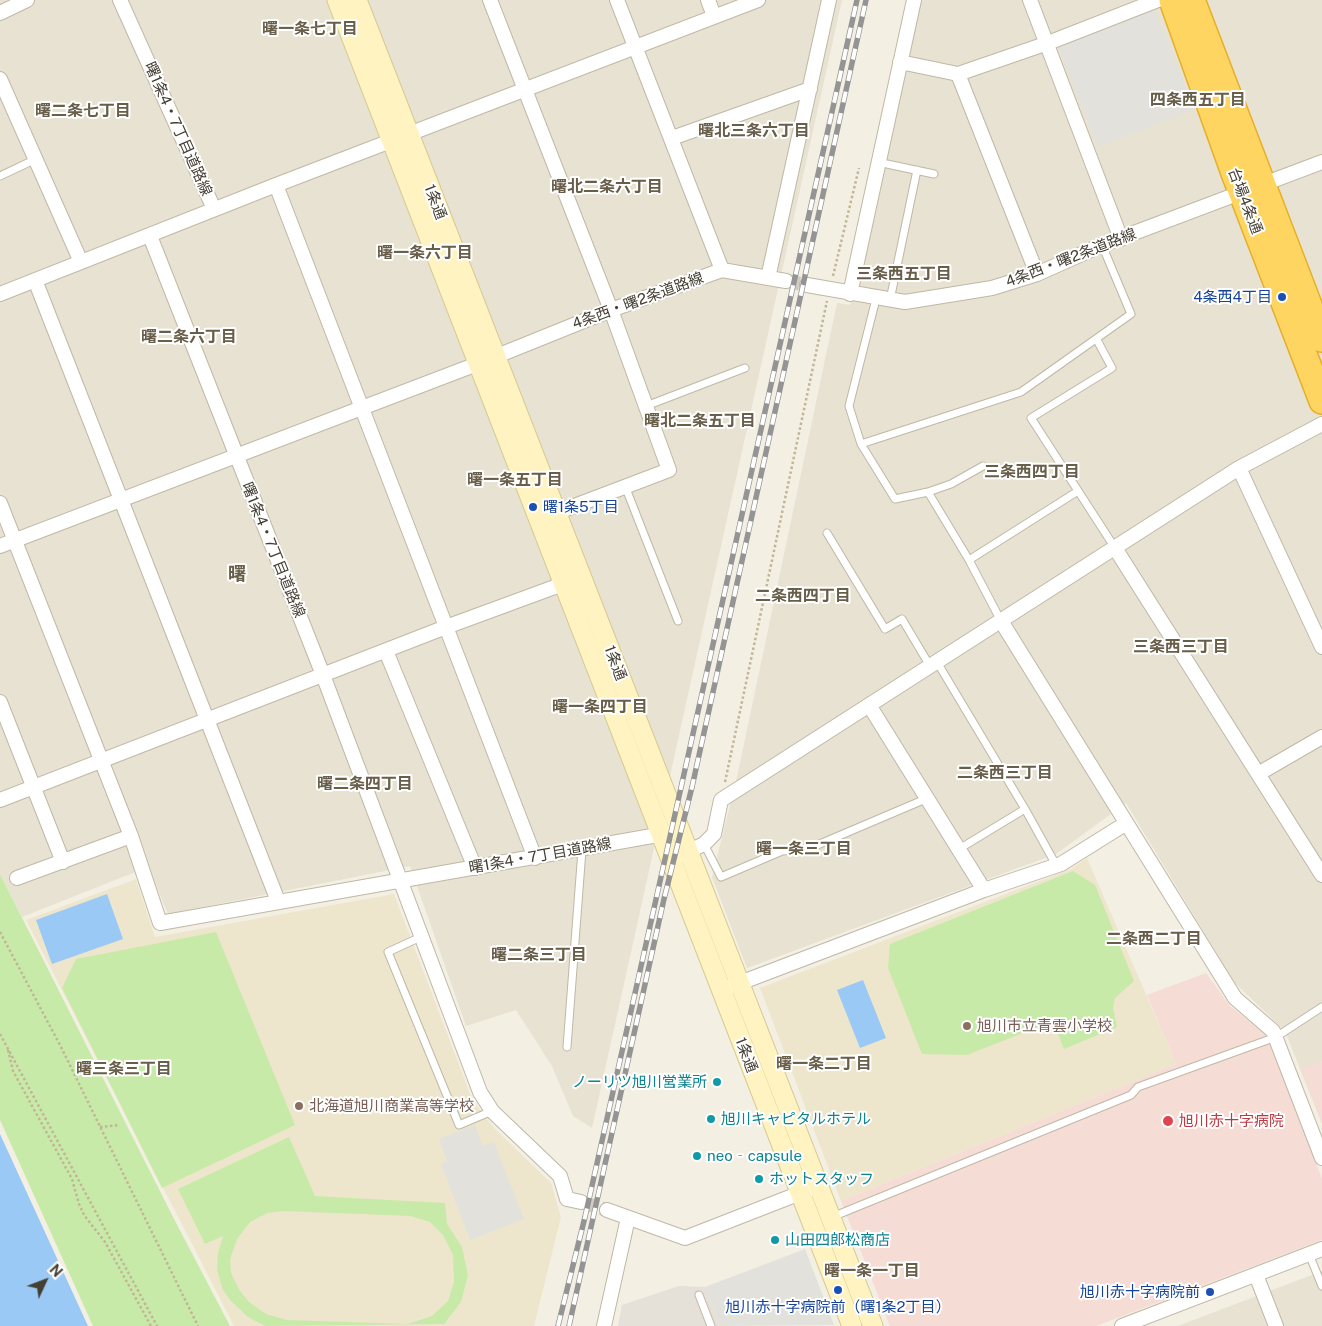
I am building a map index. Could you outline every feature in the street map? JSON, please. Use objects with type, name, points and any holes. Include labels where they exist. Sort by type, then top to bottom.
[{"type":"highway","name":"台場4条通","points":[[1172,0],[1252,188],[1322,339]]},
{"type":"highway","name":"台場4条通","points":[[1192,0],[1322,401]]},
{"type":"street","points":[[0,12],[27,0]]},
{"type":"street","name":"曙1条4・7丁目道路線","points":[[120,0],[214,209],[150,236],[401,879],[582,850],[680,831]]},
{"type":"street","name":"1条通","points":[[338,0],[495,356],[680,831],[696,848],[740,983],[873,1326]]},
{"type":"street","name":"1条通","points":[[357,0],[400,137],[477,364],[852,1326]]},
{"type":"street","points":[[490,0],[611,310],[669,470],[538,519]]},
{"type":"street","points":[[617,0],[722,270]]},
{"type":"street","points":[[708,0],[714,16]]},
{"type":"street","points":[[214,209],[758,0]]},
{"type":"street","points":[[768,278],[829,0]]},
{"type":"street","points":[[850,294],[914,0]]},
{"type":"street","points":[[1030,0],[1048,43],[1121,239]]},
{"type":"street","points":[[900,62],[958,74],[1048,43],[1158,0]]},
{"type":"street","points":[[958,74],[1037,274]]},
{"type":"street","points":[[0,79],[81,262]]},
{"type":"street","points":[[672,138],[810,89]]},
{"type":"street","name":"4条西・曙2条道路線","points":[[807,285],[850,294],[905,302],[992,288],[1037,274],[1102,246],[1322,162]]},
{"type":"street","points":[[276,184],[535,858]]},
{"type":"street","points":[[0,294],[150,236]]},
{"type":"street","name":"4条西・曙2条道路線","points":[[0,546],[477,364],[611,310],[722,270],[786,281]]},
{"type":"street","points":[[35,280],[278,901]]},
{"type":"street","points":[[670,860],[696,848],[714,834],[721,800],[1238,468],[1322,424]]},
{"type":"street","points":[[1238,468],[1322,647]]},
{"type":"street","points":[[0,503],[131,836],[160,923],[401,879],[480,1092],[492,1111],[560,1176],[567,1199],[581,1202]]},
{"type":"street","points":[[1115,548],[1322,875]]},
{"type":"street","points":[[0,800],[206,719],[581,577]]},
{"type":"street","points":[[1001,621],[1125,824],[1235,998],[1273,1030],[1322,1158]]},
{"type":"street","points":[[386,650],[474,868]]},
{"type":"street","points":[[0,702],[63,862]]},
{"type":"street","points":[[869,705],[929,798],[984,890]]},
{"type":"street","points":[[1258,774],[1322,737]]},
{"type":"street","points":[[722,991],[984,890],[1056,865],[1125,824]]},
{"type":"street","points":[[17,878],[131,836]]},
{"type":"street","points":[[607,1210],[685,1238],[819,1186]]},
{"type":"street","points":[[604,1326],[628,1218]]},
{"type":"street","points":[[1122,1326],[1139,1323],[1316,1252]]},
{"type":"street","points":[[1256,1275],[1276,1326]]},
{"type":"lane","points":[[0,176],[36,159]]},
{"type":"lane","points":[[887,164],[934,174]]},
{"type":"lane","points":[[917,170],[883,299],[849,406],[861,444],[895,499],[928,492],[951,484],[983,466]]},
{"type":"lane","points":[[861,444],[1021,392],[1097,340],[1131,314],[1102,246]]},
{"type":"lane","points":[[1097,340],[1112,368],[1031,418],[1115,548]]},
{"type":"lane","points":[[646,406],[745,368]]},
{"type":"lane","points":[[625,486],[678,621]]},
{"type":"lane","points":[[969,560],[1078,491]]},
{"type":"lane","points":[[928,492],[969,560],[1001,621]]},
{"type":"lane","points":[[827,533],[885,630],[902,619],[934,664],[1025,809],[1056,865]]},
{"type":"lane","points":[[696,848],[721,877],[782,851],[808,849],[929,798]]},
{"type":"lane","points":[[959,849],[1025,809]]},
{"type":"lane","points":[[567,1047],[582,850]]},
{"type":"lane","points":[[423,936],[388,952],[459,1125],[492,1111]]},
{"type":"lane","points":[[831,1217],[1131,1095],[1138,1088],[1276,1037],[1322,1007]]},
{"type":"lane","points":[[1316,1252],[1322,1286]]},
{"type":"lane","points":[[699,1295],[711,1326]]},
{"type":"path","points":[[721,800],[830,289],[858,168]]},
{"type":"path","points":[[0,932],[100,1127],[198,1326]]},
{"type":"path","points":[[0,1034],[157,1326]]},
{"type":"path","points":[[8,1049],[13,1071],[72,1179],[78,1204],[105,1242],[151,1326]]},
{"type":"path","points":[[100,1127],[119,1125]]},
{"type":"shaded area","points":[[0,0],[842,0],[592,1128],[573,1116],[552,1066],[516,1010],[466,1026],[410,866],[168,914],[148,867],[22,917],[0,874]]},
{"type":"shaded area","points":[[919,0],[1322,0],[1322,1124],[1285,1031],[1234,982],[1126,803],[1056,854],[747,968],[712,877],[737,777],[837,303],[850,305]]},
{"type":"shaded area","points":[[1155,10],[1195,109],[1098,147],[1059,47]]},
{"type":"shaded area","name":"旭川市立青雲小学校","points":[[1087,858],[1176,1064],[841,1201],[760,988],[1071,869]]},
{"type":"shaded area","name":"北海道旭川商業高等学校","points":[[136,879],[155,937],[394,894],[472,1099],[494,1128],[551,1183],[561,1217],[534,1326],[234,1326],[26,920]]},
{"type":"shaded area","name":"旭川赤十字病院","points":[[1206,973],[1230,1006],[1267,1035],[1322,1179],[1322,1240],[1096,1326],[890,1326],[841,1201],[1176,1064],[1147,995]]},
{"type":"shaded area","name":"旭川赤十字病院","points":[[1322,1060],[1322,1123],[1301,1069]]},
{"type":"shaded area","points":[[475,1125],[483,1146],[494,1142],[524,1219],[470,1240],[441,1164],[447,1161],[439,1139]]},
{"type":"shaded area","points":[[805,1249],[834,1325],[720,1326],[705,1287]]},
{"type":"shaded area","points":[[1322,1271],[1322,1326],[1178,1326]]},
{"type":"shaded area","points":[[679,1286],[705,1287],[720,1326],[618,1326],[622,1305]]},
{"type":"green space","points":[[1073,871],[1095,885],[1134,981],[1115,998],[1113,1008],[1117,1027],[1064,1049],[1053,1021],[967,1055],[922,1054],[888,968],[890,944]]},
{"type":"green space","points":[[0,874],[230,1326],[93,1326],[0,1120]]},
{"type":"green space","points":[[216,932],[295,1125],[162,1188],[62,988],[76,959]]},
{"type":"green space","points":[[289,1137],[315,1196],[445,1203],[447,1224],[462,1247],[468,1275],[461,1302],[444,1324],[265,1326],[248,1317],[231,1301],[223,1290],[217,1270],[218,1253],[223,1236],[205,1244],[178,1189]],"holes":[[[283,1211],[411,1216],[430,1222],[443,1235],[453,1255],[454,1282],[448,1301],[432,1316],[408,1324],[287,1320],[266,1314],[249,1302],[240,1291],[231,1273],[230,1259],[237,1239],[250,1222],[267,1213]]]},
{"type":"water","points":[[107,894],[123,939],[52,964],[36,920]]},
{"type":"water","points":[[863,980],[886,1038],[860,1048],[837,990]]},
{"type":"water","points":[[0,1134],[88,1326],[0,1326]]},
{"type":"tunnel","points":[[786,281],[807,285]]},
{"type":"tunnel","points":[[581,1202],[607,1210]]},
{"type":"railway","points":[[558,1326],[585,1217],[857,0]]},
{"type":"railway","points":[[569,1326],[664,899],[692,787],[866,0]]},
{"type":"place","name":"4条西4丁目","points":[[1282,297]]},
{"type":"place","name":"曙1条5丁目","points":[[533,507]]},
{"type":"place","name":"旭川市立青雲小学校","points":[[967,1026]]},
{"type":"place","name":"ノーリツ旭川営業所","points":[[717,1082]]},
{"type":"place","name":"北海道旭川商業高等学校","points":[[299,1106]]},
{"type":"place","name":"旭川キャピタルホテル","points":[[711,1119]]},
{"type":"place","name":"旭川赤十字病院","points":[[1168,1121]]},
{"type":"place","name":"neo‐capsule","points":[[697,1156]]},
{"type":"place","name":"ホットスタッフ","points":[[759,1179]]},
{"type":"place","name":"山田四郎松商店","points":[[775,1240]]},
{"type":"place","name":"旭川赤十字病院前（曙1条2丁目）","points":[[838,1290]]},
{"type":"place","name":"旭川赤十字病院前","points":[[1210,1292]]},
{"type":"district","name":"曙一条七丁目","points":[[310,29]]},
{"type":"district","name":"四条西五丁目","points":[[1198,100]]},
{"type":"district","name":"曙二条七丁目","points":[[83,111]]},
{"type":"district","name":"曙北三条六丁目","points":[[754,131]]},
{"type":"district","name":"曙北二条六丁目","points":[[607,187]]},
{"type":"district","name":"曙一条六丁目","points":[[425,253]]},
{"type":"district","name":"三条西五丁目","points":[[904,274]]},
{"type":"district","name":"曙二条六丁目","points":[[189,337]]},
{"type":"district","name":"曙北二条五丁目","points":[[700,421]]},
{"type":"district","name":"三条西四丁目","points":[[1032,472]]},
{"type":"district","name":"曙一条五丁目","points":[[515,480]]},
{"type":"district","name":"曙","points":[[237,574]]},
{"type":"district","name":"二条西四丁目","points":[[803,596]]},
{"type":"district","name":"三条西三丁目","points":[[1181,647]]},
{"type":"district","name":"曙一条四丁目","points":[[600,707]]},
{"type":"district","name":"二条西三丁目","points":[[1005,773]]},
{"type":"district","name":"曙二条四丁目","points":[[365,784]]},
{"type":"district","name":"曙一条三丁目","points":[[804,849]]},
{"type":"district","name":"二条西二丁目","points":[[1154,939]]},
{"type":"district","name":"曙二条三丁目","points":[[539,955]]},
{"type":"district","name":"曙一条二丁目","points":[[824,1064]]},
{"type":"district","name":"曙三条三丁目","points":[[124,1069]]},
{"type":"district","name":"曙一条一丁目","points":[[872,1271]]}]
